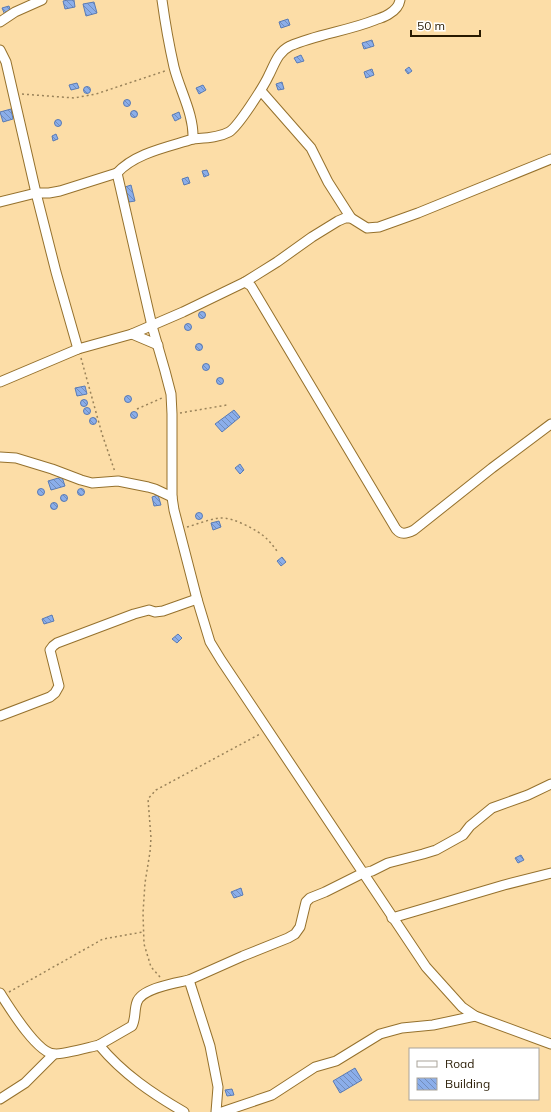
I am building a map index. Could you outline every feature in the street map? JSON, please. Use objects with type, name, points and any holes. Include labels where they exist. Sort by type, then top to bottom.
[{"type":"street","points":[[0,22],[15,12],[42,0]]},
{"type":"street","points":[[162,0],[174,68],[192,123],[193,139]]},
{"type":"street","points":[[0,202],[36,193],[60,191],[116,173],[123,166],[140,157],[193,139],[214,137],[231,131],[261,91],[279,54],[285,49],[322,36],[352,28],[389,14],[396,9],[400,3],[400,0]]},
{"type":"street","points":[[0,50],[6,62],[36,193],[56,272],[78,349]]},
{"type":"street","points":[[261,91],[311,148],[328,182],[351,218],[367,228],[379,227],[418,213],[551,159]]},
{"type":"street","points":[[116,173],[152,326],[171,394],[172,497],[197,599],[210,642],[362,873],[426,967],[462,1007],[475,1016],[551,1044]]},
{"type":"street","points":[[0,382],[78,349],[132,334],[152,326],[245,282],[338,221],[345,218],[351,218]]},
{"type":"street","points":[[245,282],[249,284],[255,293],[399,533],[404,534],[414,530],[492,468],[551,424]]},
{"type":"street","points":[[132,334],[158,345]]},
{"type":"street","points":[[0,458],[16,458],[92,483],[118,481],[155,489],[172,497]]},
{"type":"street","points":[[0,716],[50,697],[55,693],[59,686],[50,650],[57,643],[134,614],[147,610],[162,612],[197,599]]},
{"type":"street","points":[[1,994],[10,1009],[40,1047],[46,1052],[54,1054],[99,1045],[132,1026],[134,1022],[136,1003],[143,994],[167,984],[189,980],[288,938],[295,934],[300,927],[306,902],[310,898],[362,873],[372,871],[388,863],[436,850],[463,835],[470,826],[492,808],[528,795],[551,784]]},
{"type":"street","points":[[392,918],[504,885],[551,873]]},
{"type":"street","points":[[189,980],[210,1046],[218,1088],[216,1112]]},
{"type":"street","points":[[222,1112],[272,1095],[315,1067],[336,1061],[380,1034],[402,1028],[433,1025],[475,1016]]},
{"type":"street","points":[[99,1045],[109,1058],[125,1072],[148,1090],[184,1112]]},
{"type":"street","points":[[0,1099],[24,1083],[54,1054]]},
{"type":"path","points":[[14,93],[74,98],[96,94],[174,68]]},
{"type":"path","points":[[78,349],[102,434],[118,481]]},
{"type":"path","points":[[137,409],[171,394]]},
{"type":"path","points":[[172,414],[227,405]]},
{"type":"path","points":[[179,529],[222,518],[236,521],[267,538],[277,551]]},
{"type":"path","points":[[167,984],[151,967],[144,944],[145,884],[151,838],[148,799],[156,790],[268,730]]},
{"type":"path","points":[[1,994],[103,939],[143,932]]},
{"type":"building","points":[[74,0],[75,7],[65,9],[63,1]]},
{"type":"building","points":[[94,2],[97,13],[86,16],[83,4]]},
{"type":"building","points":[[9,6],[11,13],[5,15],[2,8]]},
{"type":"building","points":[[288,19],[290,25],[281,28],[279,22]]},
{"type":"building","points":[[372,40],[374,46],[364,49],[362,43]]},
{"type":"building","points":[[301,55],[304,61],[297,63],[294,58]]},
{"type":"building","points":[[409,67],[412,71],[408,74],[405,70]]},
{"type":"building","points":[[372,69],[374,75],[366,78],[364,72]]},
{"type":"building","points":[[282,82],[284,89],[278,90],[276,84]]},
{"type":"building","points":[[77,83],[79,88],[71,90],[69,85]]},
{"type":"building","points":[[203,85],[206,90],[199,94],[196,88]]},
{"type":"building","points":[[87,87],[90,90],[87,93],[84,90]]},
{"type":"building","points":[[127,100],[130,103],[127,106],[124,103]]},
{"type":"building","points":[[11,109],[13,119],[3,122],[0,112]]},
{"type":"building","points":[[134,111],[137,114],[134,117],[131,114]]},
{"type":"building","points":[[179,112],[181,118],[175,121],[172,115]]},
{"type":"building","points":[[58,120],[61,123],[58,126],[55,123]]},
{"type":"building","points":[[56,134],[58,139],[53,141],[52,136]]},
{"type":"building","points":[[207,170],[209,175],[204,177],[202,171]]},
{"type":"building","points":[[188,177],[190,183],[184,185],[182,179]]},
{"type":"building","points":[[131,185],[135,201],[129,202],[125,187]]},
{"type":"building","points":[[202,312],[205,315],[202,318],[199,315]]},
{"type":"building","points":[[188,324],[191,327],[188,330],[185,327]]},
{"type":"building","points":[[199,344],[202,347],[199,350],[196,347]]},
{"type":"building","points":[[206,364],[209,367],[206,370],[203,367]]},
{"type":"building","points":[[220,378],[223,381],[220,384],[217,381]]},
{"type":"building","points":[[85,386],[87,394],[77,396],[75,388]]},
{"type":"building","points":[[128,396],[131,399],[128,402],[125,399]]},
{"type":"building","points":[[84,400],[87,403],[84,406],[81,403]]},
{"type":"building","points":[[87,408],[90,411],[87,414],[84,411]]},
{"type":"building","points":[[234,410],[240,417],[222,432],[215,424]]},
{"type":"building","points":[[134,412],[137,415],[134,418],[131,415]]},
{"type":"building","points":[[93,418],[96,421],[93,424],[90,421]]},
{"type":"building","points":[[240,464],[244,470],[240,474],[235,468]]},
{"type":"building","points":[[62,477],[65,486],[51,490],[48,481]]},
{"type":"building","points":[[41,489],[44,492],[41,495],[38,492]]},
{"type":"building","points":[[81,489],[84,492],[81,495],[78,492]]},
{"type":"building","points":[[64,495],[67,498],[64,501],[61,498]]},
{"type":"building","points":[[158,495],[161,505],[154,506],[152,497]]},
{"type":"building","points":[[54,503],[57,506],[54,509],[51,506]]},
{"type":"building","points":[[199,513],[202,516],[199,519],[196,516]]},
{"type":"building","points":[[219,521],[221,527],[213,530],[211,523]]},
{"type":"building","points":[[282,557],[286,562],[281,566],[277,561]]},
{"type":"building","points":[[52,615],[54,621],[44,624],[42,619]]},
{"type":"building","points":[[178,634],[182,638],[177,643],[172,639]]},
{"type":"building","points":[[521,855],[524,860],[518,863],[515,858]]},
{"type":"building","points":[[241,888],[243,895],[234,898],[231,892]]},
{"type":"building","points":[[355,1068],[362,1080],[340,1093],[333,1081]]},
{"type":"building","points":[[232,1089],[234,1095],[227,1096],[225,1090]]}]
